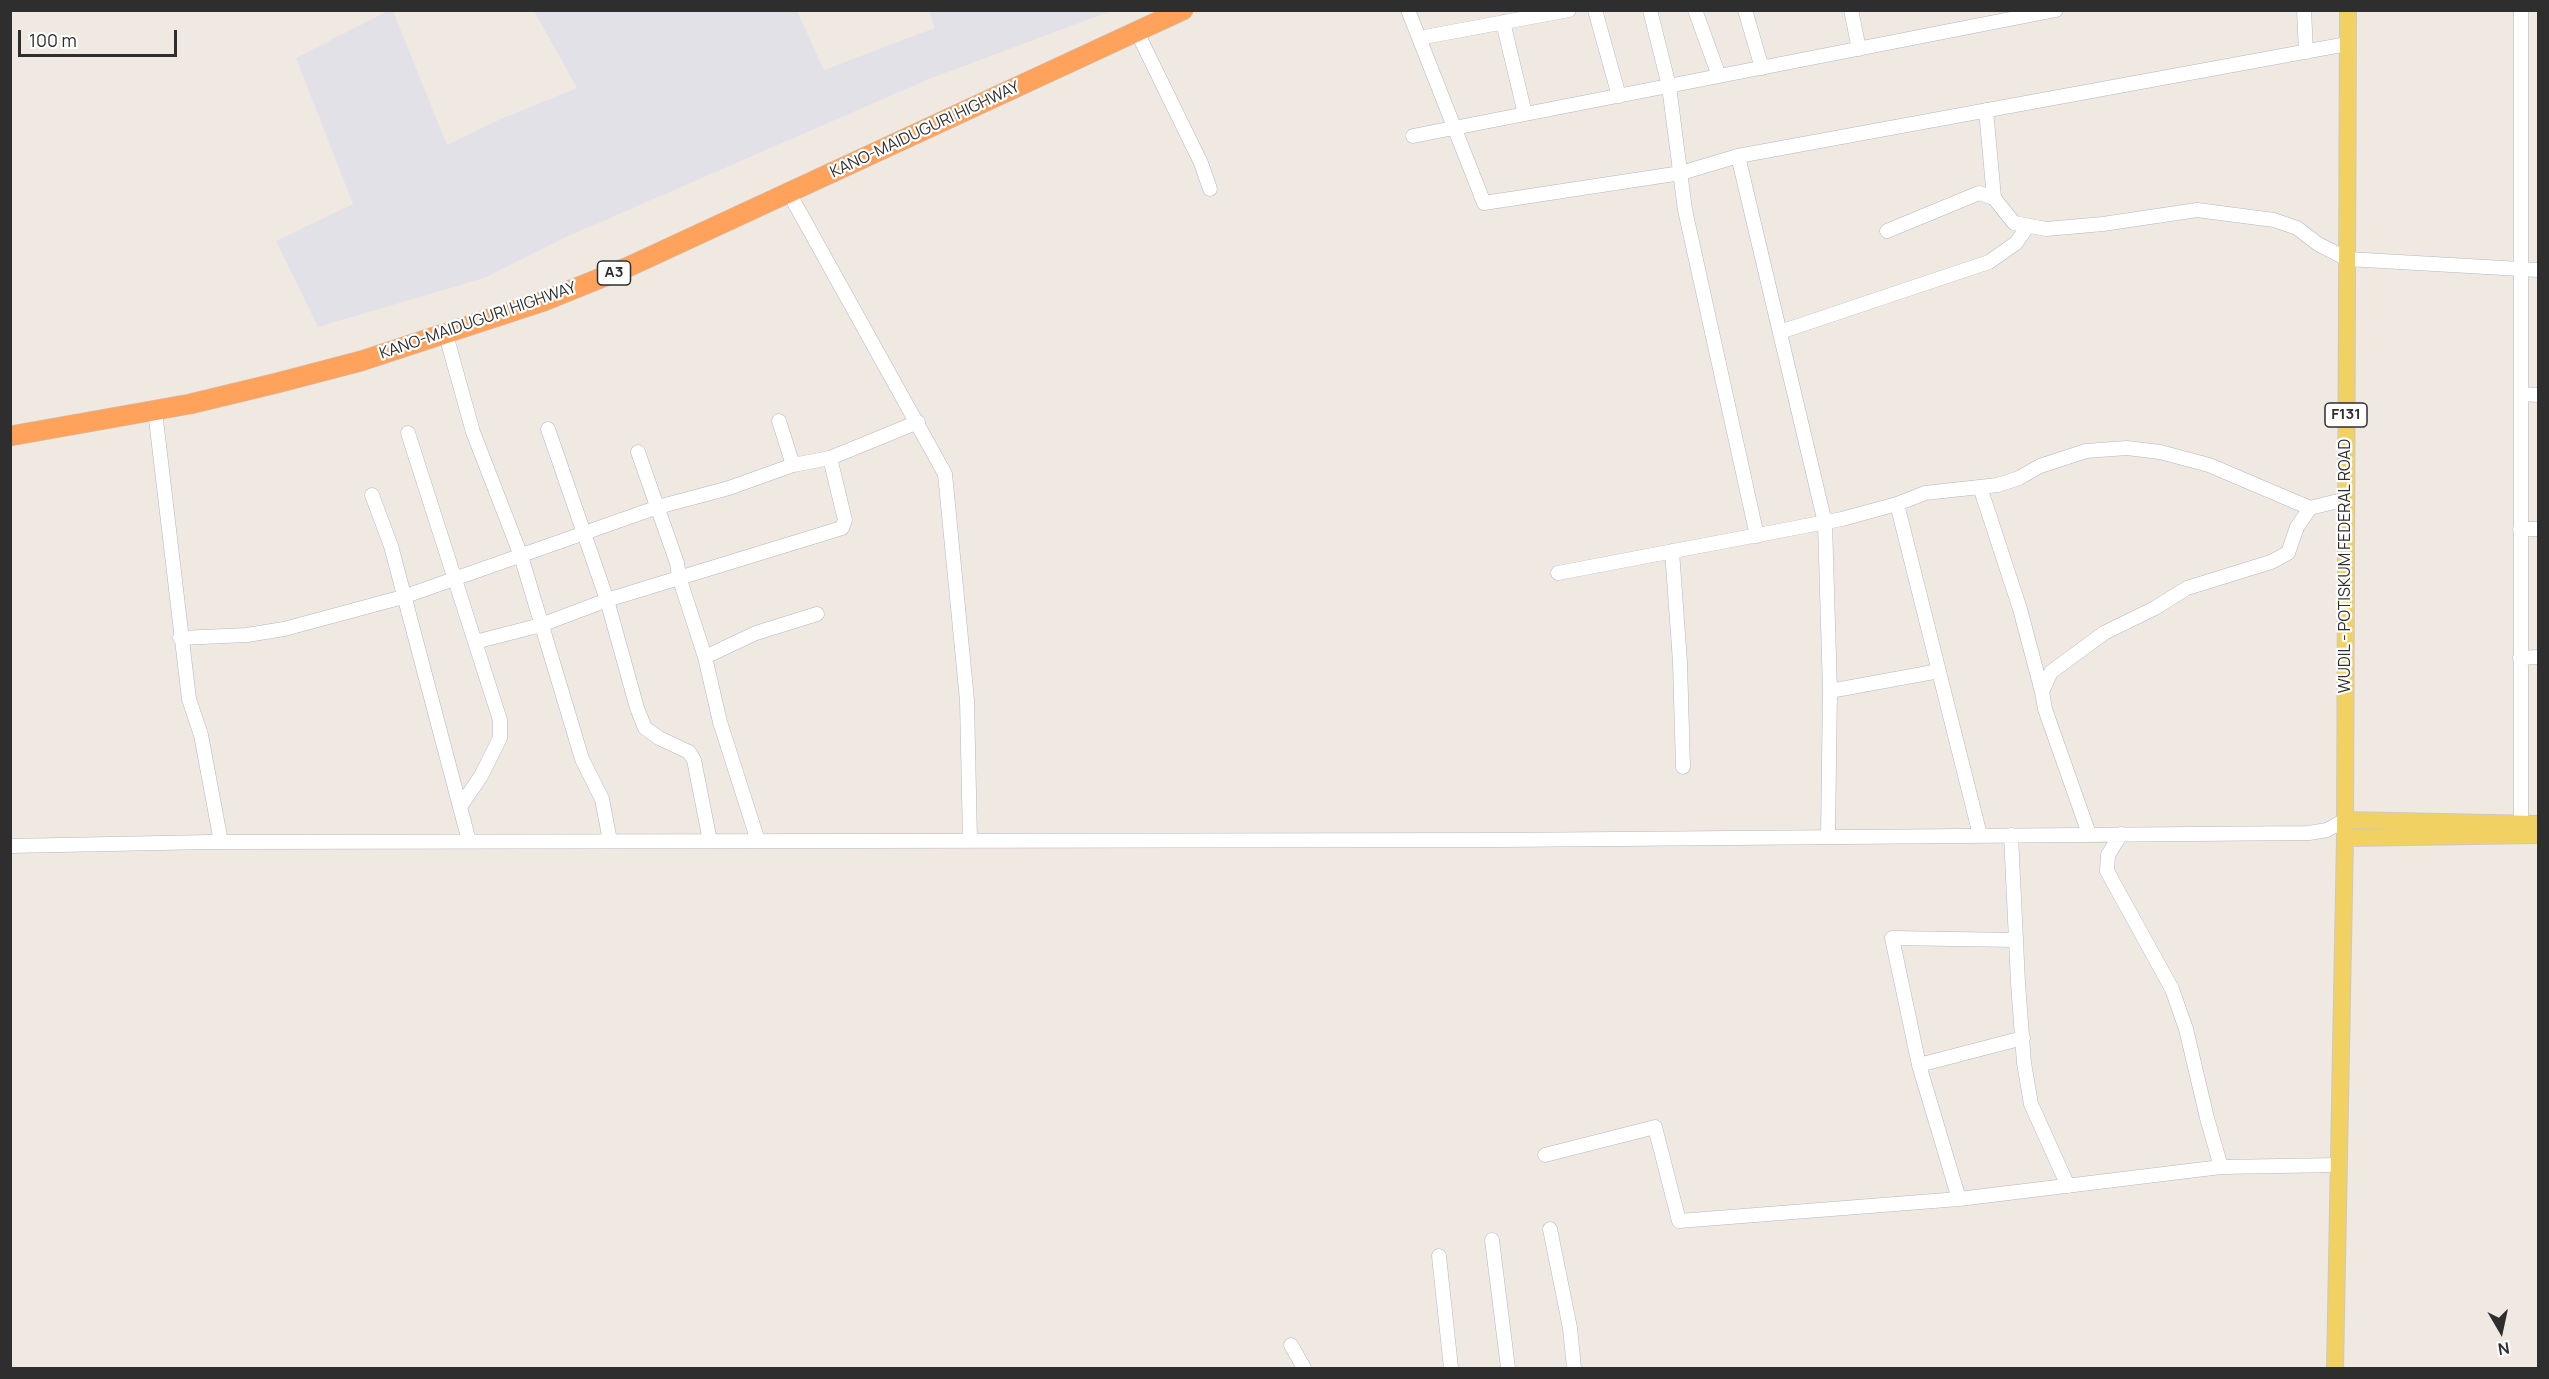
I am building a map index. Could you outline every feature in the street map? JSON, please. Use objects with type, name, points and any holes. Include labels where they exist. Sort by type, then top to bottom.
[{"type":"highway","name":"KANO-MAIDUGURI HIGHWAY","points":[[10,436],[155,411],[277,383],[446,335],[544,301],[628,267],[1183,10]]},
{"type":"main road","name":"WUDIL - POTISKUM FEDERAL ROAD","points":[[2335,1368],[2345,838],[2348,10]]},
{"type":"main road","points":[[2345,820],[2538,824]]},
{"type":"main road","points":[[2345,838],[2538,835]]},
{"type":"street","points":[[1408,10],[1484,203],[1681,173],[1738,156],[2347,44]]},
{"type":"street","points":[[1419,38],[1569,10]]},
{"type":"street","points":[[1594,10],[1619,96]]},
{"type":"street","points":[[1650,10],[1669,86],[1685,210],[1757,536]]},
{"type":"street","points":[[1695,10],[1719,76]]},
{"type":"street","points":[[1745,10],[1762,68]]},
{"type":"street","points":[[1851,10],[1859,49]]},
{"type":"street","points":[[1413,136],[2056,10]]},
{"type":"street","points":[[2304,10],[2306,52]]},
{"type":"street","points":[[2521,10],[2521,824]]},
{"type":"street","points":[[1503,22],[1525,114]]},
{"type":"street","points":[[1137,32],[1201,163],[1210,189]]},
{"type":"street","points":[[1986,110],[1994,198]]},
{"type":"street","points":[[1738,156],[1825,523],[1828,597],[1826,631],[1830,691],[1828,837]]},
{"type":"street","points":[[789,193],[945,474],[967,700],[970,841]]},
{"type":"street","points":[[1887,231],[1979,193],[1994,198],[2014,223],[2046,229],[2103,224],[2197,210],[2274,220],[2297,228],[2318,244],[2347,259],[2538,270]]},
{"type":"street","points":[[1780,332],[1989,262],[2016,243],[2028,226]]},
{"type":"street","points":[[446,335],[473,432],[521,556],[582,759],[602,798],[610,841]]},
{"type":"street","points":[[2521,394],[2538,395]]},
{"type":"street","points":[[155,411],[189,699],[201,735],[221,842]]},
{"type":"street","points":[[779,421],[793,465]]},
{"type":"street","points":[[180,638],[247,635],[284,629],[403,597],[658,507],[729,488],[793,465],[830,458],[918,422]]},
{"type":"street","points":[[548,429],[586,533],[637,708],[645,728],[659,738],[689,752],[694,760],[710,841]]},
{"type":"street","points":[[408,433],[500,720],[500,738],[481,776],[460,807]]},
{"type":"street","points":[[1558,573],[1825,523],[1897,504],[1925,493],[1980,487],[2019,478],[2040,466],[2086,451],[2127,448],[2160,452],[2209,465],[2310,508],[2346,499]]},
{"type":"street","points":[[638,452],[677,563],[679,578],[705,657],[720,722],[758,841]]},
{"type":"street","points":[[475,642],[541,625],[607,600],[842,528],[845,520],[830,458]]},
{"type":"street","points":[[1980,487],[2020,609],[2045,709],[2090,834]]},
{"type":"street","points":[[372,495],[390,546],[469,841]]},
{"type":"street","points":[[1897,504],[1980,835]]},
{"type":"street","points":[[2042,692],[2051,672],[2104,633],[2155,608],[2187,588],[2271,562],[2288,553],[2297,527],[2310,508]]},
{"type":"street","points":[[2520,529],[2538,529]]},
{"type":"street","points":[[1672,551],[1680,662],[1683,767]]},
{"type":"street","points":[[705,657],[756,633],[817,614]]},
{"type":"street","points":[[2520,658],[2538,657]]},
{"type":"street","points":[[1830,691],[1939,671]]},
{"type":"street","points":[[10,846],[221,842],[1501,840],[2310,833],[2327,830],[2345,820]]},
{"type":"street","points":[[2121,834],[2108,855],[2107,872],[2172,989],[2186,1029],[2221,1167]]},
{"type":"street","points":[[2011,835],[2023,1038],[2031,1104],[2068,1186]]},
{"type":"street","points":[[1959,1199],[1919,1065],[1892,938],[2016,940]]},
{"type":"street","points":[[1919,1065],[2023,1038]]},
{"type":"street","points":[[1545,1155],[1655,1127],[1679,1221],[1959,1199],[2221,1167],[2338,1165]]},
{"type":"street","points":[[1550,1229],[1570,1328],[1574,1368]]},
{"type":"street","points":[[1492,1240],[1508,1368]]},
{"type":"street","points":[[1439,1256],[1451,1368]]},
{"type":"street","points":[[1290,1345],[1305,1368]]},
{"type":"shaded area","points":[[388,11],[393,11],[447,145],[501,119],[577,88],[534,11],[797,11],[824,70],[935,28],[929,11],[1111,11],[929,79],[564,238],[484,278],[318,327],[276,241],[353,204],[296,58]]}]
